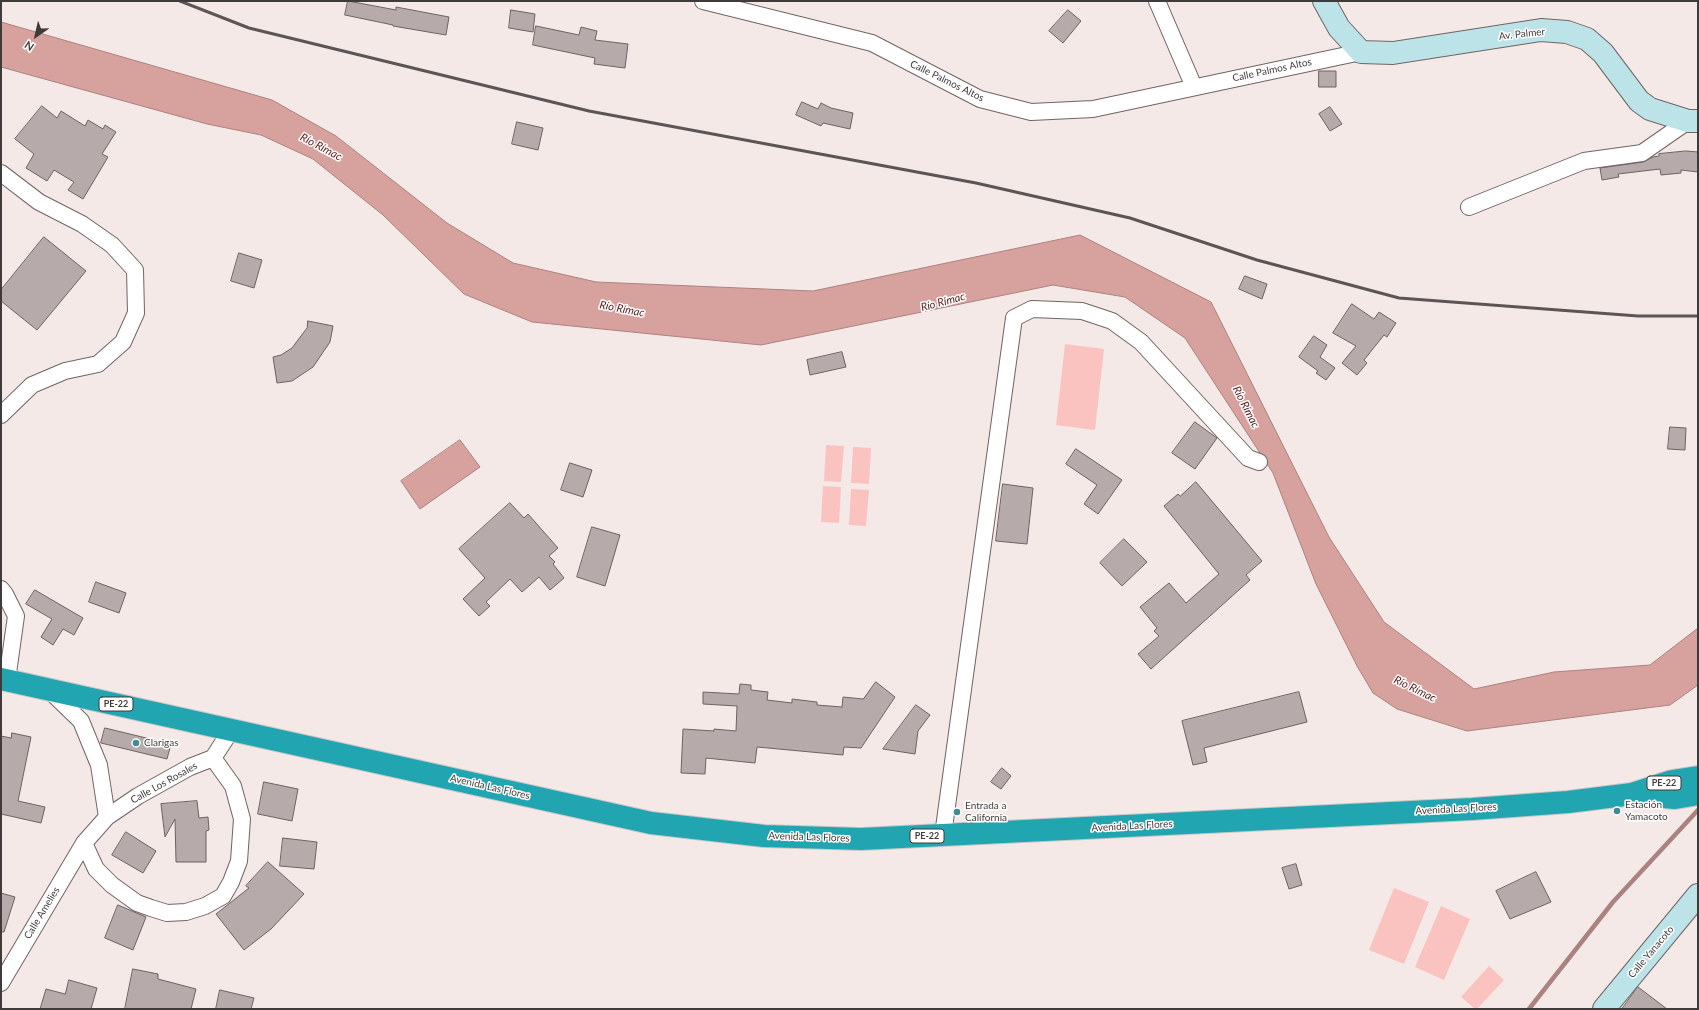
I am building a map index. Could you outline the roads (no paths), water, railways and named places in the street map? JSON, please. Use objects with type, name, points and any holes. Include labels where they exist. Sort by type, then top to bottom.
[{"type":"highway","name":"Avenida Las Flores","points":[[4,679],[651,823],[764,836],[860,839],[1472,809],[1568,802],[1632,794],[1672,781],[1698,777]]},
{"type":"highway","name":"Avenida Las Flores","points":[[1632,794],[1675,798],[1698,794]]},
{"type":"street","name":"Calle Palmos Altos","points":[[703,1],[872,43],[980,99],[1031,112],[1093,109],[1361,52]]},
{"type":"street","points":[[1157,1],[1194,87]]},
{"type":"street","points":[[1324,1],[1339,28],[1361,52]]},
{"type":"street","name":"Av. Palmer","points":[[1361,52],[1393,53],[1541,30],[1567,32],[1587,39],[1603,53],[1639,101],[1650,109],[1693,121]]},
{"type":"street","points":[[1469,207],[1584,161],[1642,153],[1693,121]]},
{"type":"street","points":[[1,173],[39,202],[82,224],[112,245],[135,270],[136,313],[124,342],[98,364],[65,371],[32,385],[1,415]]},
{"type":"street","points":[[943,835],[1014,318],[1032,309],[1082,311],[1112,321],[1141,342],[1248,458],[1259,462]]},
{"type":"street","points":[[1,589],[16,616],[4,679]]},
{"type":"street","points":[[48,689],[81,721],[99,765],[107,817]]},
{"type":"street","points":[[84,843],[96,869],[112,885],[137,902],[151,908],[167,914],[186,912],[205,906],[223,896],[231,882],[239,861],[242,819],[233,786],[214,758],[232,729]]},
{"type":"street","name":"Calle Los Rosales","points":[[84,843],[107,817],[138,796],[190,767],[214,758]]},
{"type":"street","name":"Calle Amelies","points":[[1,983],[84,843]]},
{"type":"street","name":"Calle Yanacoto","points":[[1604,1009],[1698,895]]},
{"type":"water","name":"Río Rímac","points":[[1,22],[272,100],[336,136],[447,223],[513,263],[596,282],[813,291],[1080,235],[1211,302],[1329,537],[1384,622],[1474,689],[1554,672],[1650,665],[1698,628],[1698,685],[1670,705],[1467,731],[1397,709],[1373,693],[1357,666],[1316,584],[1273,473],[1185,338],[1125,297],[1053,285],[761,345],[532,322],[464,294],[383,215],[313,159],[261,135],[207,124],[1,67]]},
{"type":"water","points":[[460,440],[480,467],[420,509],[401,481]]},
{"type":"waterway","points":[[1529,1009],[1613,902],[1698,810]]},
{"type":"railway","points":[[180,1],[249,28],[589,111],[976,183],[1130,218],[1257,260],[1399,298],[1638,316],[1698,316]]},
{"type":"place","name":"Clarigas","points":[[136,743]]},
{"type":"place","name":"Estación Yamacoto","points":[[1617,811]]},
{"type":"place","name":"Entrada a California","points":[[957,812]]}]
